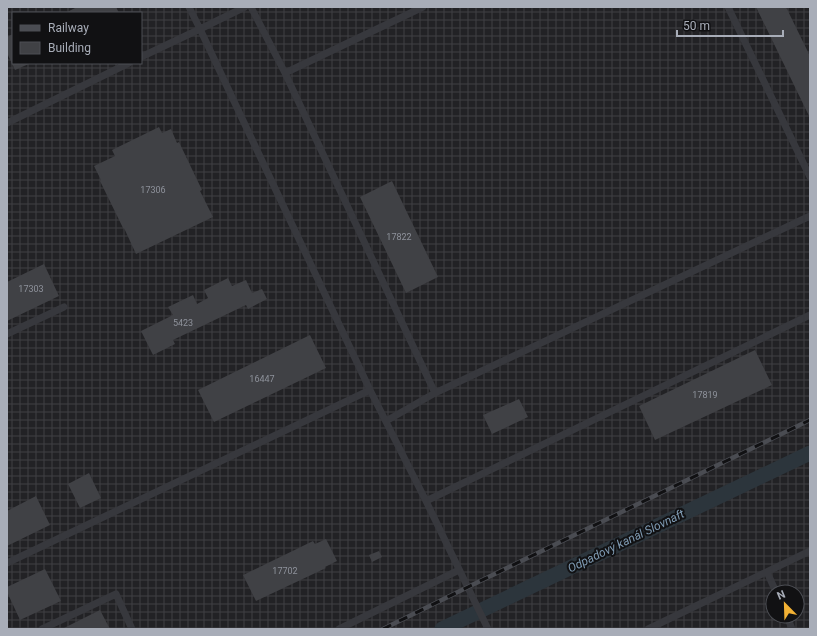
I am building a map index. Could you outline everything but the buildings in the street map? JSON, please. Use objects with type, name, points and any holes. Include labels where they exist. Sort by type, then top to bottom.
[{"type":"lane","points":[[189,7],[370,390],[488,629]]},
{"type":"lane","points":[[142,57],[245,7]]},
{"type":"lane","points":[[251,7],[285,73],[435,393]]},
{"type":"lane","points":[[285,73],[423,7]]},
{"type":"lane","points":[[728,7],[807,164],[810,177]]},
{"type":"lane","points":[[7,123],[127,64]]},
{"type":"lane","points":[[386,421],[435,393],[810,216]]},
{"type":"lane","points":[[7,334],[64,307]]},
{"type":"lane","points":[[426,501],[810,315]]},
{"type":"lane","points":[[7,563],[370,390]]},
{"type":"lane","points":[[648,629],[810,551]]},
{"type":"lane","points":[[339,629],[459,570]]},
{"type":"lane","points":[[767,572],[772,584]]},
{"type":"lane","points":[[42,629],[116,594],[132,629]]},
{"type":"shaded area","points":[[7,7],[810,7],[810,629],[7,629]]},
{"type":"waterway","name":"Odpadový kanál Slovnaft","points":[[442,629],[810,453]]},
{"type":"railway","points":[[383,629],[810,420]]}]
